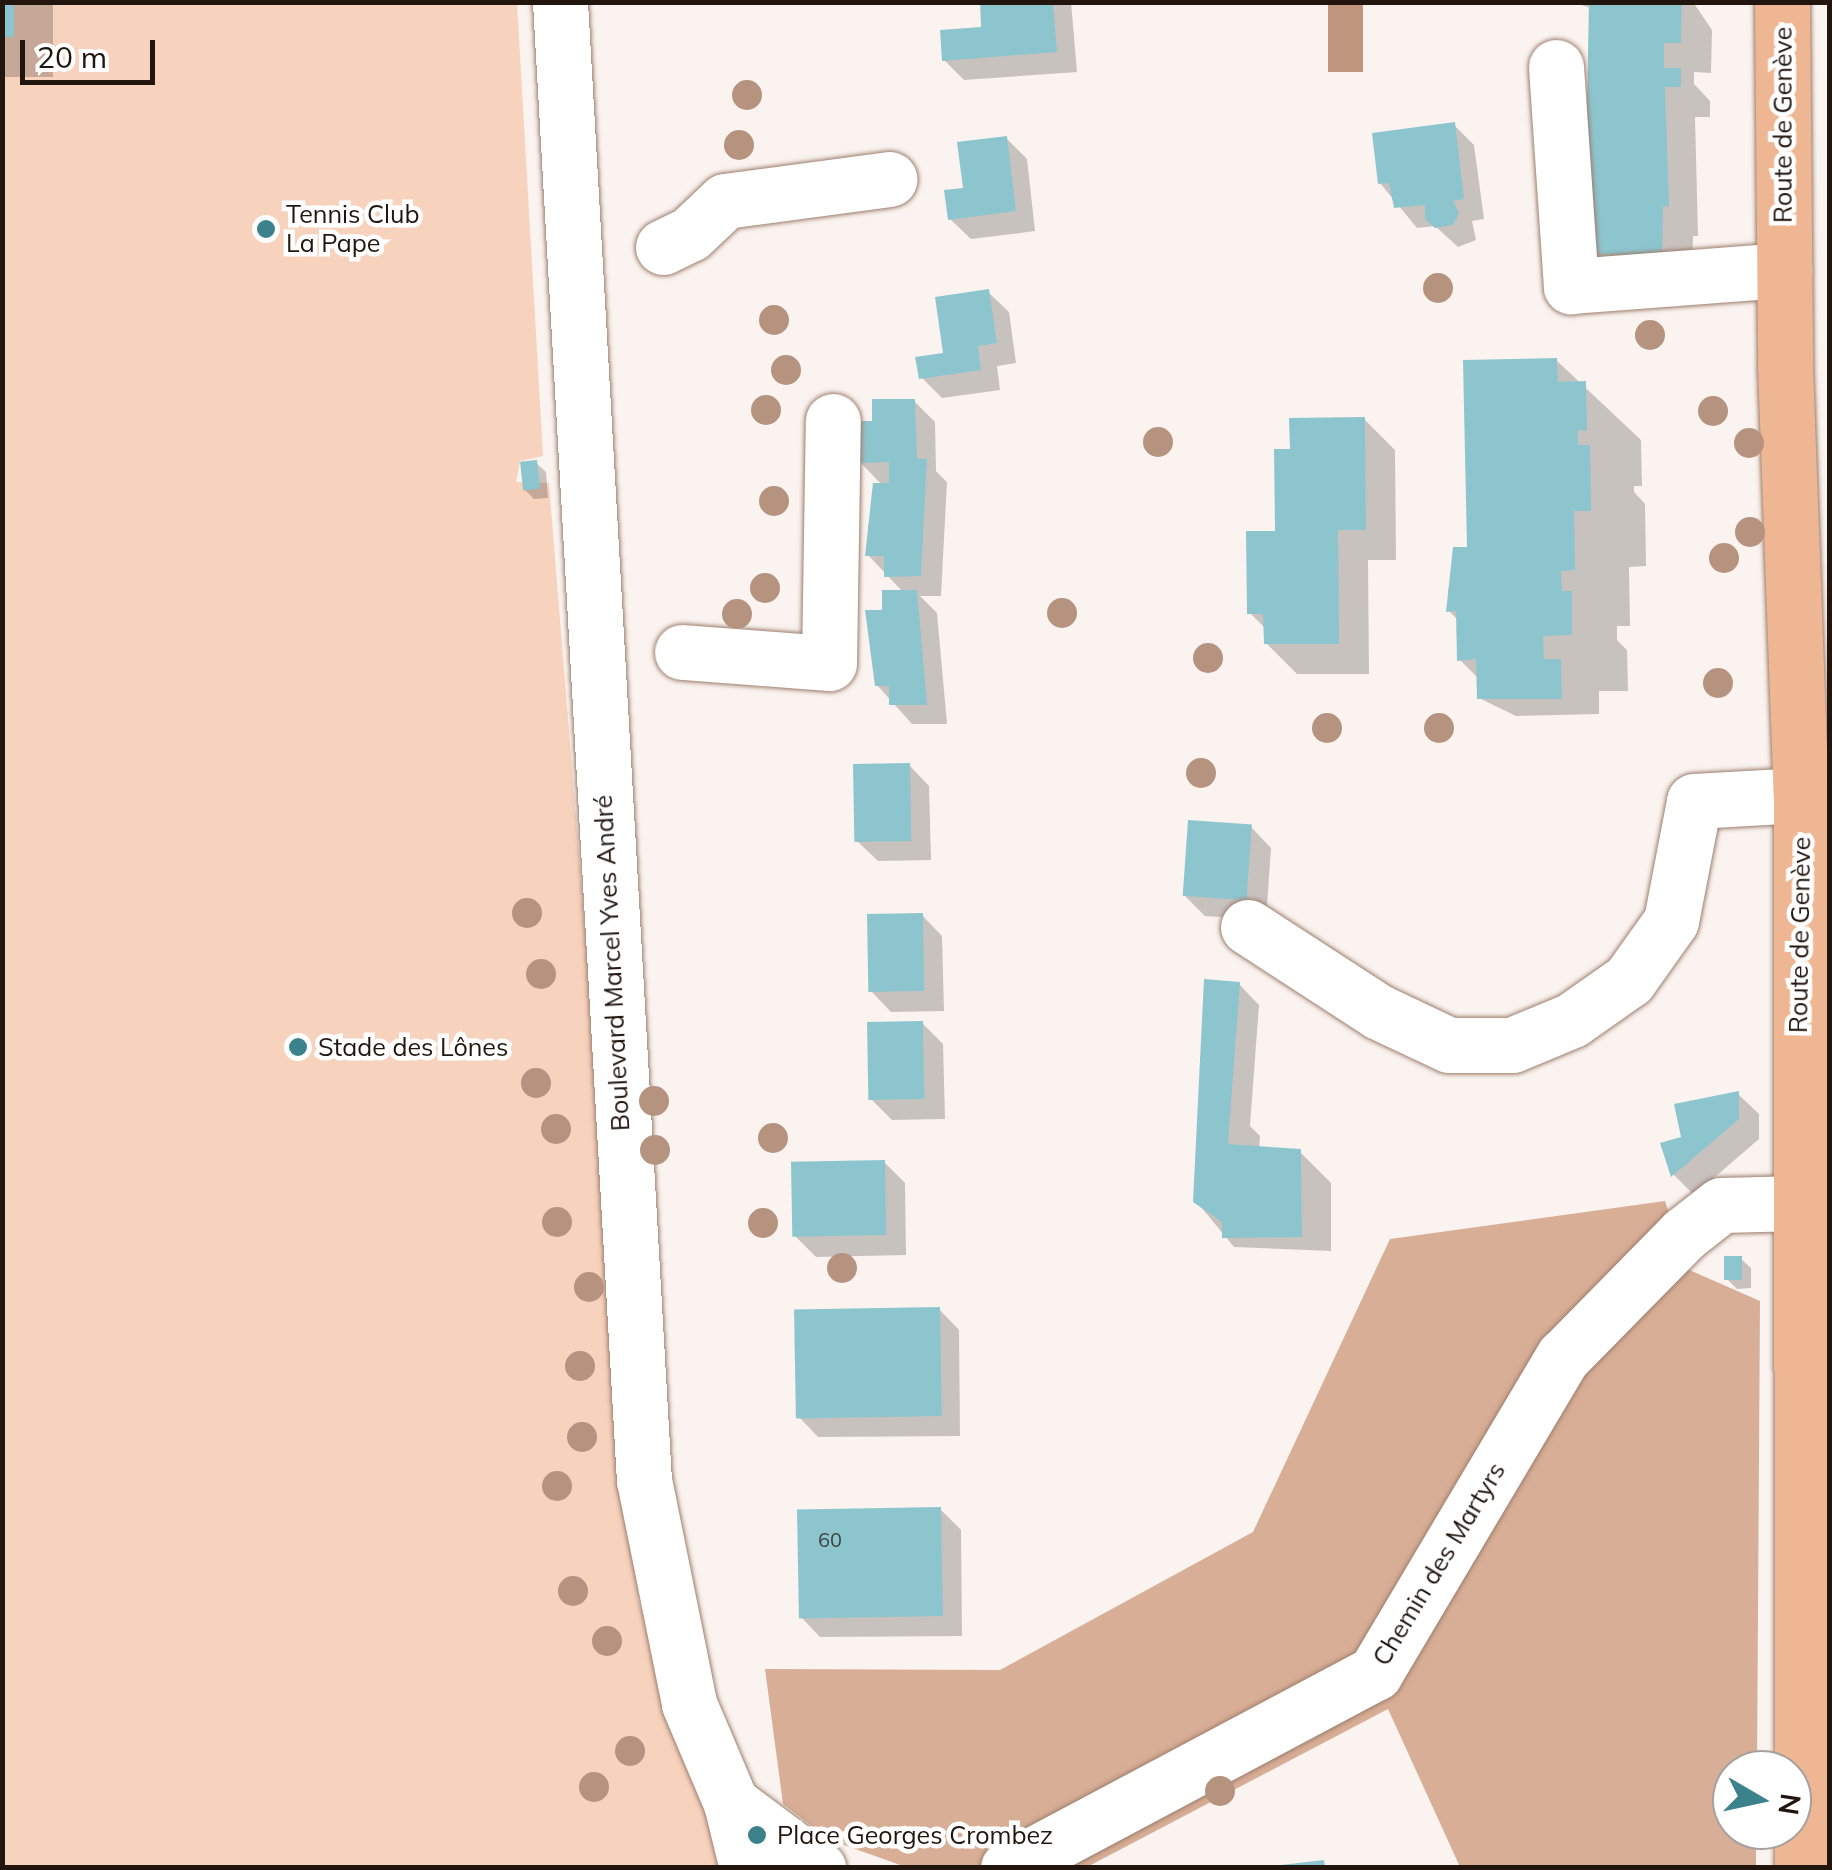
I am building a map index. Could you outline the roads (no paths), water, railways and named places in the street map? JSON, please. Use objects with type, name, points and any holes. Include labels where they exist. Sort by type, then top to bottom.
[{"type":"main road","name":"Route de Genève","points":[[1782,2],[1784,270],[1801,795],[1800,1203],[1816,1518],[1802,1868]]},
{"type":"street","name":"Boulevard Marcel Yves André","points":[[560,2],[644,1480],[689,1704],[730,1802],[747,1868]]},
{"type":"street","points":[[1556,67],[1571,286],[1784,270]]},
{"type":"street","points":[[663,247],[725,201],[890,179]]},
{"type":"street","points":[[682,652],[830,663],[833,421]]},
{"type":"street","points":[[1248,927],[1379,1012],[1450,1046],[1512,1045],[1572,1020],[1628,980],[1672,920],[1694,801],[1801,795]]},
{"type":"street","name":"Chemin des Martyrs","points":[[1008,1868],[1374,1673],[1562,1358],[1684,1234],[1721,1205],[1800,1203]]},
{"type":"street","points":[[730,1802],[818,1868]]},
{"type":"place","name":"Tennis Club La Pape","points":[[266,229]]},
{"type":"place","name":"Stade des Lônes","points":[[298,1047]]},
{"type":"place","name":"Place Georges Crombez","points":[[757,1835]]}]
